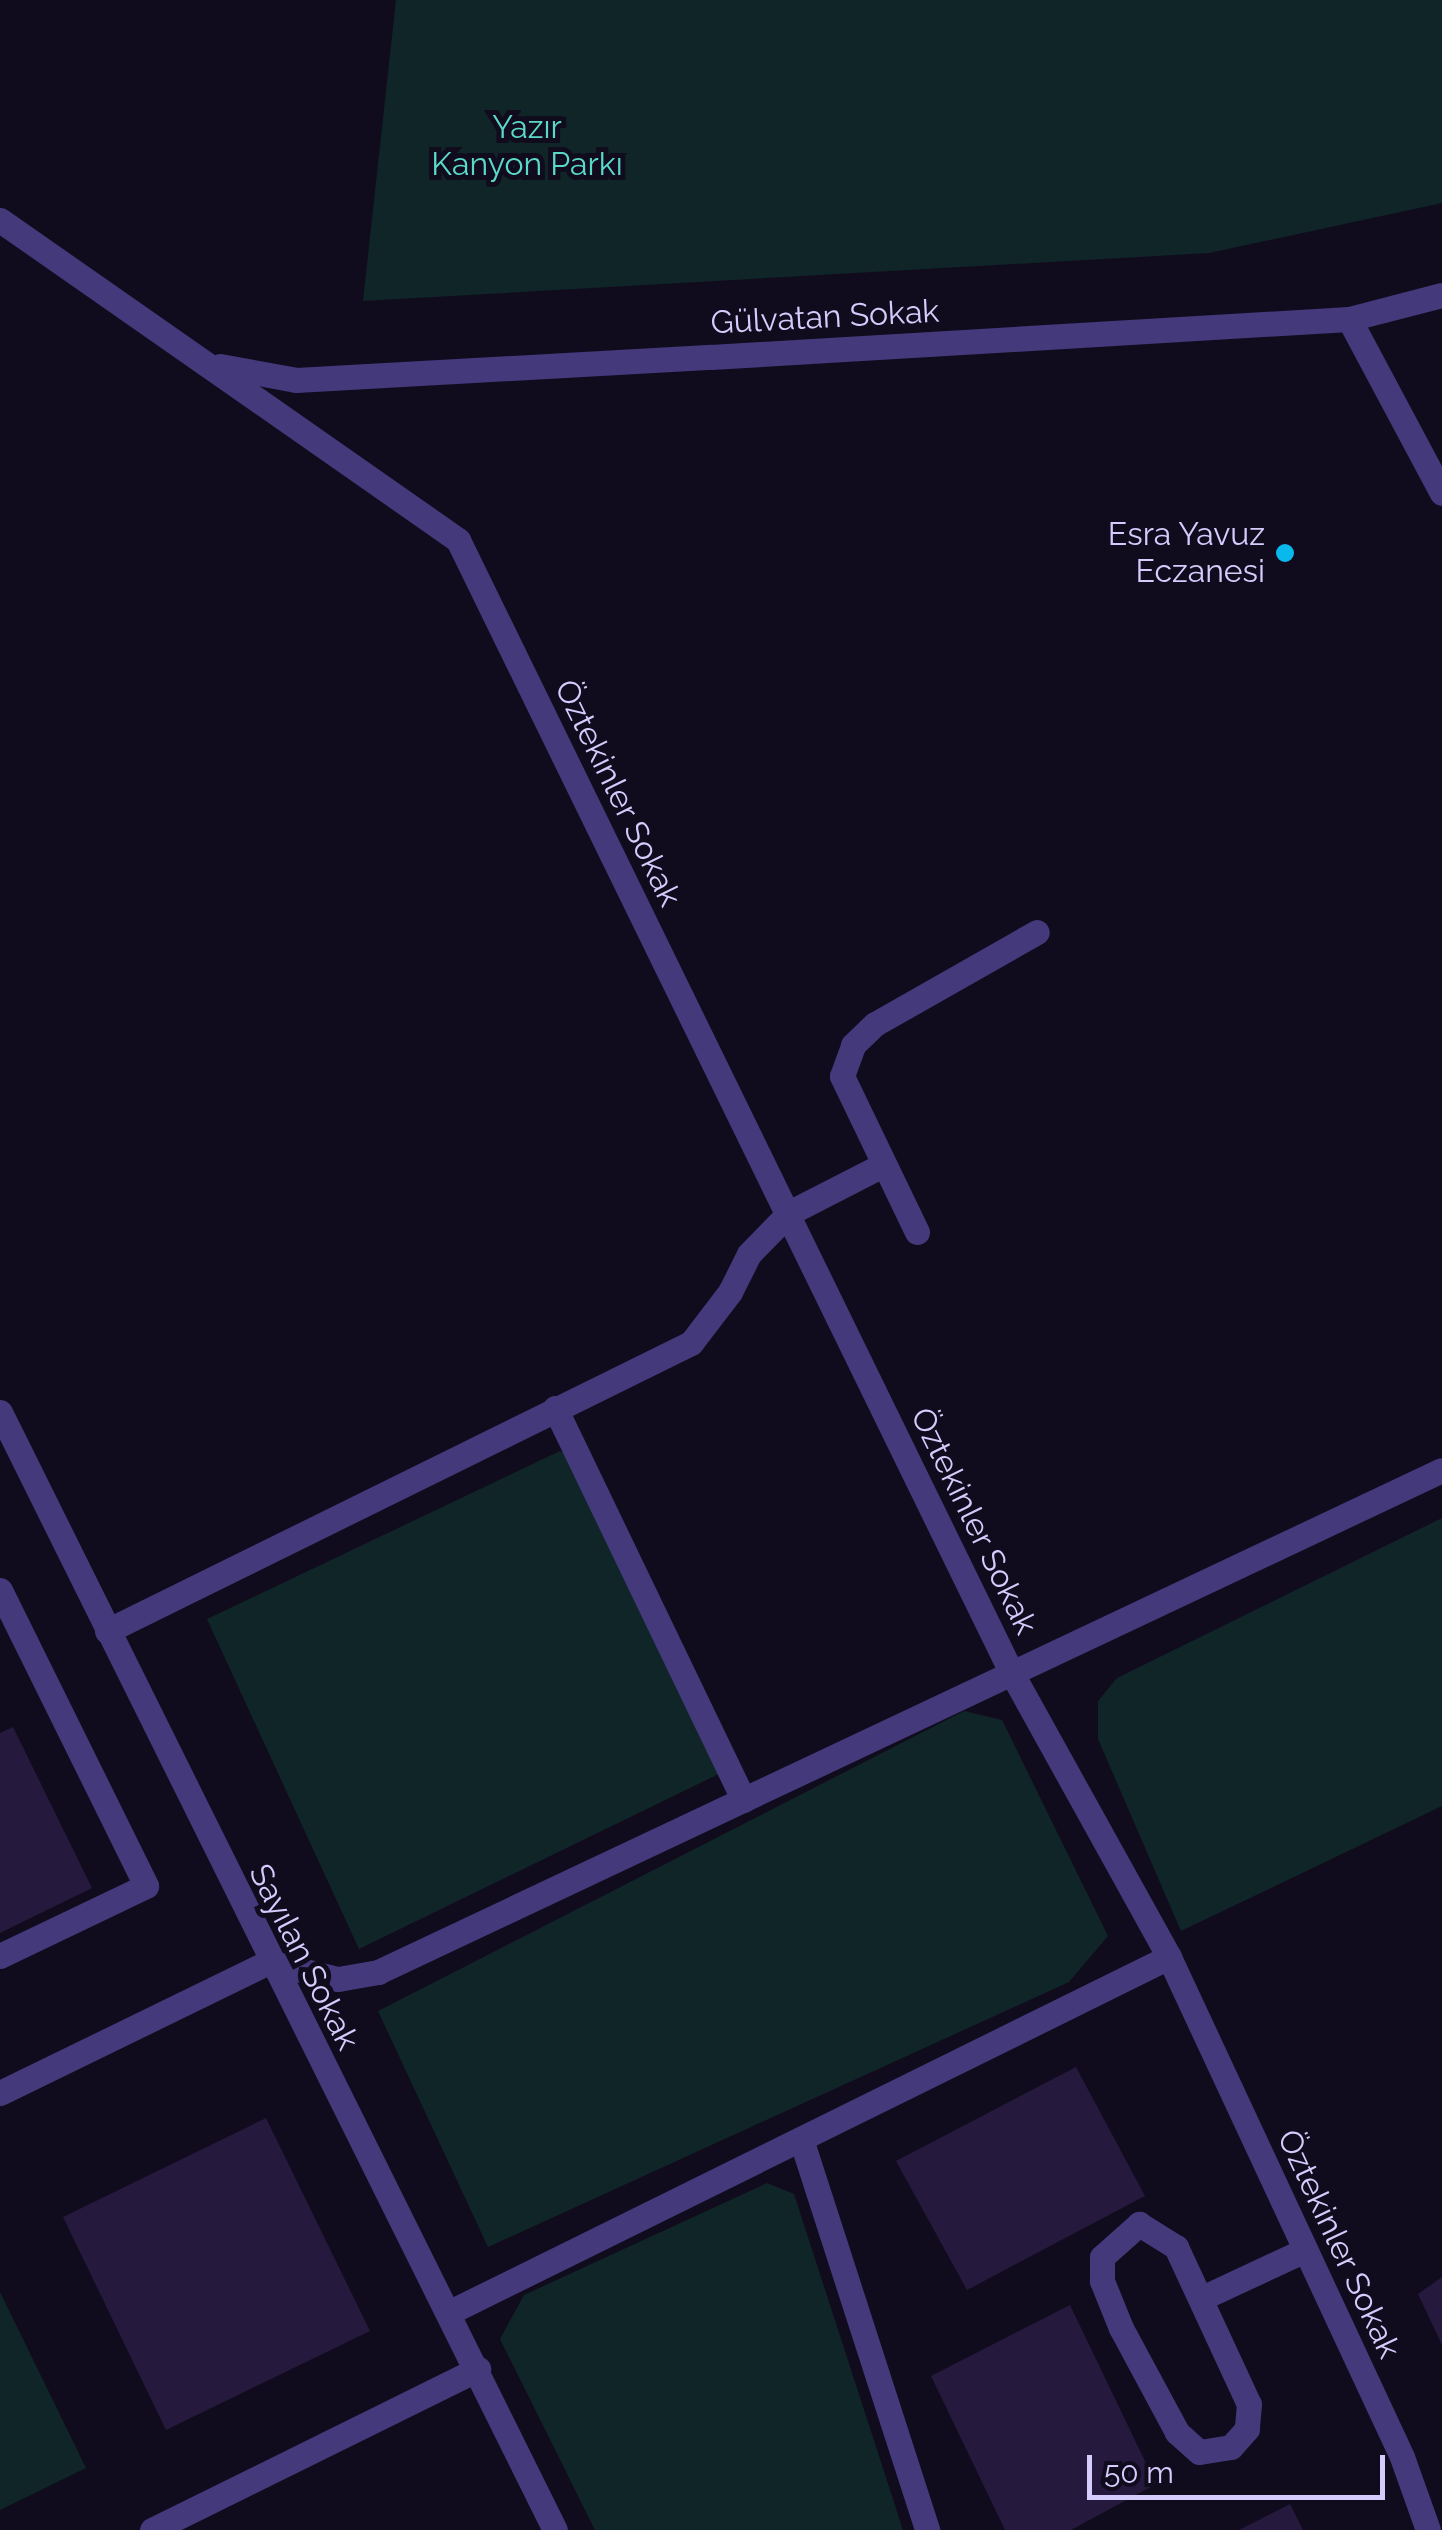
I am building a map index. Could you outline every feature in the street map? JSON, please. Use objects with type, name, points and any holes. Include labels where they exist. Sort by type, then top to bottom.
[{"type":"street","points":[[0,220],[210,364]]},
{"type":"street","name":"Gülvatan Sokak","points":[[210,364],[296,380],[1349,319],[1442,295]]},
{"type":"street","points":[[1349,319],[1442,493]]},
{"type":"street","name":"Öztekinler Sokak","points":[[210,364],[458,540],[1010,1670],[1169,1957],[1306,2250],[1428,2530]]},
{"type":"street","points":[[917,1232],[842,1076],[853,1045],[874,1024],[1037,932]]},
{"type":"street","points":[[107,1631],[692,1342],[730,1292],[748,1254],[789,1213],[883,1165]]},
{"type":"street","points":[[554,1408],[744,1800]]},
{"type":"street","name":"Sayılan Sokak","points":[[0,1412],[268,1962],[450,2312],[555,2530]]},
{"type":"street","points":[[0,2093],[268,1962],[338,1980],[378,1972],[1010,1670],[1442,1470]]},
{"type":"street","points":[[0,1590],[146,1886],[0,1956]]},
{"type":"street","points":[[450,2312],[1169,1957]]},
{"type":"street","points":[[802,2138],[927,2530]]},
{"type":"street","points":[[1139,2224],[1155,2230],[1176,2246],[1202,2298],[1249,2404],[1247,2429],[1231,2447],[1199,2452],[1177,2432],[1122,2328],[1102,2281],[1102,2257],[1139,2224]]},
{"type":"street","points":[[1202,2298],[1306,2250]]},
{"type":"street","points":[[152,2530],[478,2368]]},
{"type":"green space","name":"Yazır Kanyon Parkı","points":[[396,0],[1442,0],[1442,203],[1209,253],[363,301]]},
{"type":"green space","points":[[560,1451],[577,1459],[727,1770],[359,1949],[207,1619]]},
{"type":"green space","points":[[1442,1518],[1442,1806],[1181,1931],[1098,1739],[1098,1701],[1117,1678]]},
{"type":"green space","points":[[964,1711],[1002,1720],[1108,1936],[1069,1982],[488,2247],[378,2011]]},
{"type":"green space","points":[[767,2183],[794,2194],[903,2530],[595,2530],[500,2339],[524,2295]]},
{"type":"green space","points":[[0,2292],[86,2468],[0,2510]]},
{"type":"building","points":[[13,1727],[92,1888],[0,1933],[0,1733]]},
{"type":"building","points":[[1076,2067],[1145,2196],[967,2290],[896,2161]]},
{"type":"building","points":[[266,2118],[370,2331],[166,2430],[63,2217]]},
{"type":"building","points":[[1442,2277],[1442,2345],[1418,2294]]},
{"type":"building","points":[[1070,2305],[1156,2484],[1071,2530],[1005,2530],[931,2376]]},
{"type":"building","points":[[1290,2504],[1303,2530],[1239,2530]]},
{"type":"place","name":"Esra Yavuz Eczanesi","points":[[1285,553]]}]
